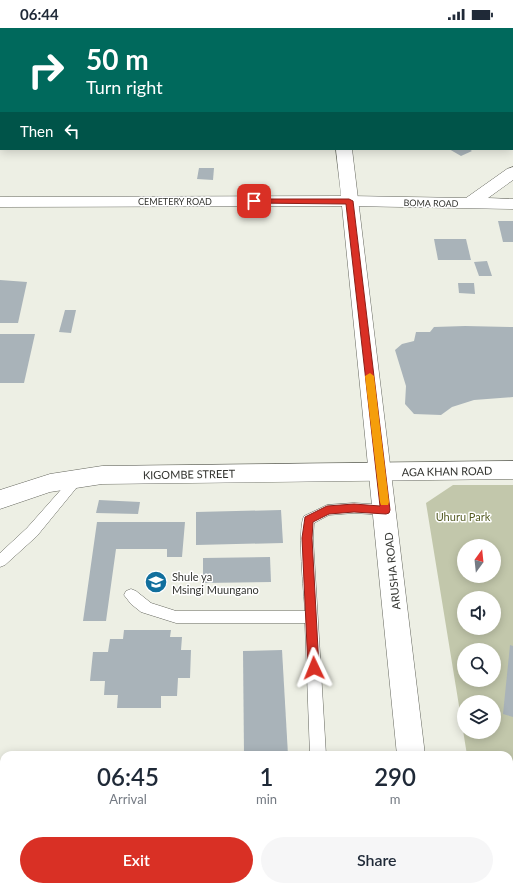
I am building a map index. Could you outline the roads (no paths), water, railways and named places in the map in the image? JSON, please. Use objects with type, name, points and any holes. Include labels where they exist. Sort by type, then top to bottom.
[{"type":"main road","name":"ARUSHA ROAD","points":[[344,150],[386,510],[411,751]]},
{"type":"main road","points":[[469,204],[513,172]]},
{"type":"main road","name":"CEMETERY ROAD","points":[[0,202],[349,201]]},
{"type":"main road","name":"BOMA ROAD","points":[[349,201],[513,204]]},
{"type":"main road","name":"AGA KHAN ROAD","points":[[381,473],[513,470]]},
{"type":"main road","name":"KIGOMBE STREET","points":[[0,500],[42,484],[79,477],[178,473],[381,473]]},
{"type":"lane","points":[[0,561],[32,532],[79,477]]},
{"type":"lane","points":[[318,751],[307,538],[308,520],[327,510],[354,508],[386,510]]},
{"type":"lane","points":[[131,594],[140,605],[158,613],[176,617],[312,617]]},
{"type":"place","name":"Shule ya Msingi Muungano","points":[[156,582]]},
{"type":"park label","name":"Uhuru Park","points":[[463,516]]}]
